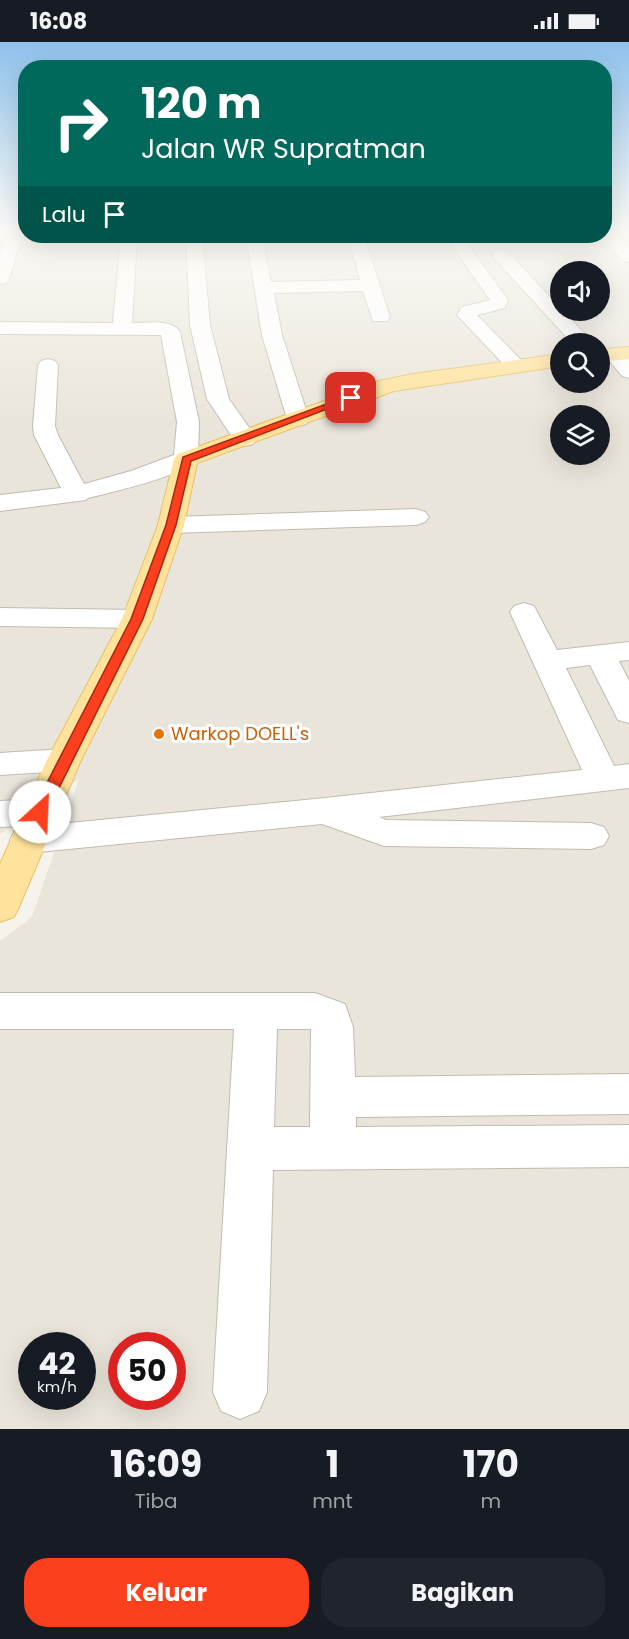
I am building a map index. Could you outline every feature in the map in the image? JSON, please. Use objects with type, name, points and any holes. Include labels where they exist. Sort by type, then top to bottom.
[{"type":"main road","points":[[0,907],[64,760],[137,619],[171,525],[186,459],[387,386],[413,380],[550,361]]},
{"type":"street","points":[[122,330],[125,294]]},
{"type":"street","points":[[198,294],[200,325],[218,399],[245,439]]},
{"type":"street","points":[[265,294],[272,335],[298,419]]},
{"type":"street","points":[[373,294],[380,317]]},
{"type":"street","points":[[495,294],[499,300],[498,304],[475,309],[467,315],[516,366]]},
{"type":"street","points":[[537,294],[574,333]]},
{"type":"street","points":[[0,328],[164,329],[170,332],[188,422],[186,459],[133,480],[77,495],[0,503]]},
{"type":"street","points":[[614,354],[629,372]]},
{"type":"street","points":[[48,365],[44,426],[46,435],[77,495]]},
{"type":"street","points":[[171,525],[416,517]]},
{"type":"street","points":[[0,814],[34,826],[325,811],[616,777],[547,661],[524,612]]},
{"type":"street","points":[[0,617],[137,619]]},
{"type":"street","points":[[547,661],[614,653],[629,713]]},
{"type":"street","points":[[0,764],[64,760]]},
{"type":"street","points":[[325,811],[384,832],[591,836]]},
{"type":"street","points":[[0,1011],[315,1011],[330,1017],[334,1097],[333,1148]]},
{"type":"street","points":[[240,1392],[256,1011]]},
{"type":"street","points":[[334,1097],[629,1094]]},
{"type":"street","points":[[252,1149],[629,1146]]},
{"type":"shaded area","points":[[0,294],[550,294],[550,321],[610,321],[610,294],[629,294],[629,1429],[0,1429],[0,941],[32,917],[79,779],[0,834]]},
{"type":"place","name":"Warkop DOELL's","points":[[159,734]]},
{"type":"route","points":[[40,812],[64,760],[137,619],[171,525],[186,459],[351,398]]}]
